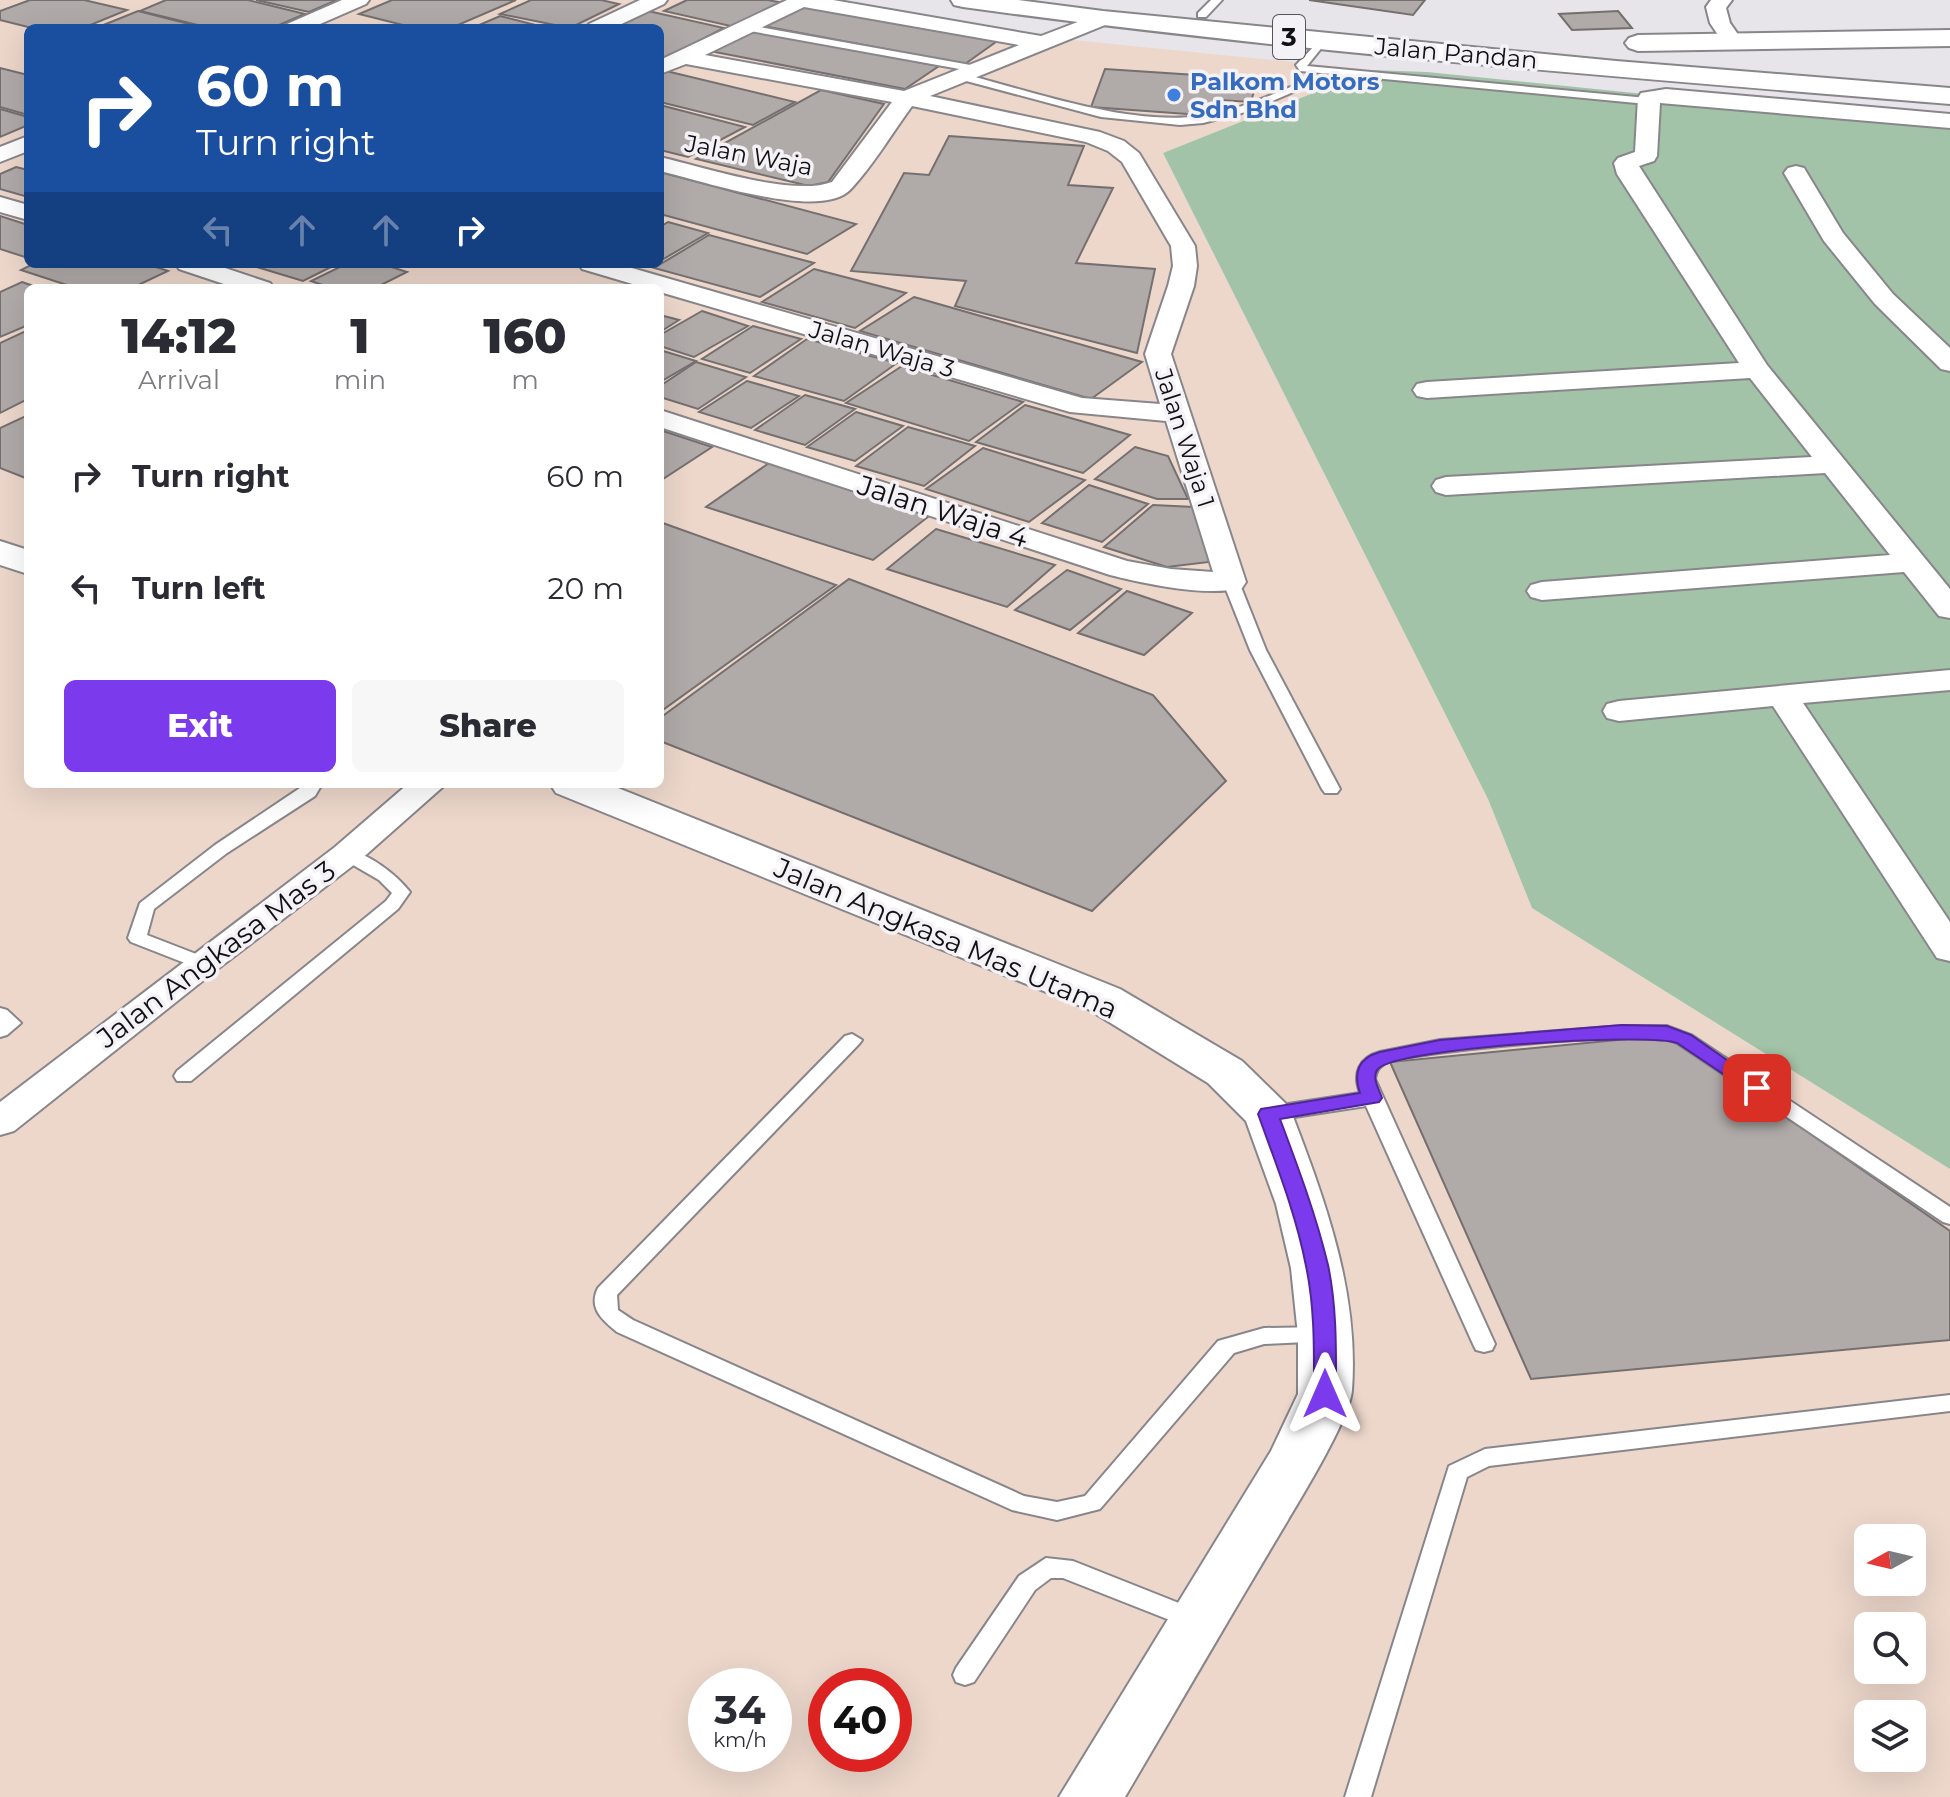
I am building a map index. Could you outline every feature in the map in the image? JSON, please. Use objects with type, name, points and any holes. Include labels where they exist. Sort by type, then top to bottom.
[{"type":"main road","name":"Jalan Pandan","points":[[963,0],[1103,19],[1322,41],[1950,96]]},
{"type":"main road","name":"Jalan Pandan","points":[[1069,0],[1209,8],[1390,32],[1525,41],[1733,43],[1950,38]]},
{"type":"main road","points":[[1818,40],[1903,43],[1925,46],[1950,55]]},
{"type":"main road","points":[[1801,82],[1920,86],[1950,84]]},
{"type":"main road","points":[[0,552],[24,561]]},
{"type":"main road","name":"Jalan Angkasa Mas Utama","points":[[581,788],[1104,999],[1225,1072],[1268,1114],[1301,1204],[1317,1268],[1325,1335],[1325,1394],[1295,1459],[1091,1797]]},
{"type":"street","points":[[303,24],[359,0]]},
{"type":"street","points":[[605,24],[657,0]]},
{"type":"street","points":[[664,66],[799,0],[1044,43]]},
{"type":"street","points":[[1722,0],[1716,7],[1720,23],[1733,43]]},
{"type":"street","points":[[906,98],[1103,19]]},
{"type":"street","name":"Jalan Waja 1","points":[[683,57],[906,98],[1092,137],[1116,146],[1131,158],[1183,246],[1185,266],[1181,286],[1158,354],[1231,582]]},
{"type":"street","points":[[1950,121],[1666,96],[1649,98],[1646,156],[1626,163],[1629,174],[1757,370],[1950,609]]},
{"type":"street","name":"Jalan Waja","points":[[664,165],[791,194],[820,195],[840,187],[906,98]]},
{"type":"street","points":[[0,155],[24,145]]},
{"type":"street","points":[[1796,173],[1833,236],[1884,299],[1950,363]]},
{"type":"street","points":[[0,204],[24,212]]},
{"type":"street","points":[[200,268],[249,284]]},
{"type":"street","name":"Jalan Waja 3","points":[[605,268],[660,284]]},
{"type":"street","name":"Jalan Waja 3","points":[[664,285],[1080,406],[1176,414]]},
{"type":"street","points":[[1427,390],[1757,370]]},
{"type":"street","name":"Jalan Waja 4","points":[[664,419],[1121,569],[1171,578],[1231,582]]},
{"type":"street","points":[[1446,486],[1832,464]]},
{"type":"street","points":[[1542,591],[1911,562]]},
{"type":"street","points":[[1619,711],[1950,680]]},
{"type":"street","points":[[1782,696],[1950,950]]},
{"type":"street","name":"Jalan Angkasa Mas 3","points":[[0,1122],[347,854],[424,788]]},
{"type":"lane","points":[[743,27],[969,72],[1090,112],[1155,122],[1221,118],[1316,80]]},
{"type":"lane","points":[[1322,41],[1302,67],[1321,73],[1647,101]]},
{"type":"lane","name":"Jalan Waja 1","points":[[1231,582],[1258,650],[1331,789]]},
{"type":"lane","points":[[202,963],[137,938],[146,907],[221,849],[312,788]]},
{"type":"lane","points":[[184,1076],[392,905],[401,892],[385,876],[347,854]]},
{"type":"lane","points":[[0,1014],[11,1023],[0,1031]]},
{"type":"lane","points":[[1484,1344],[1365,1079],[1368,1067],[1380,1058],[1440,1046],[1622,1032],[1667,1032],[1684,1039],[1950,1217]]},
{"type":"lane","points":[[852,1040],[606,1293],[607,1313],[625,1326],[1020,1504],[1057,1511],[1092,1503],[1226,1347],[1264,1336],[1325,1335]]},
{"type":"lane","points":[[1268,1114],[1372,1098]]},
{"type":"lane","points":[[1358,1797],[1457,1472],[1485,1458],[1950,1403]]},
{"type":"lane","points":[[965,1675],[1027,1583],[1046,1568],[1065,1568],[1197,1621]]},
{"type":"shaded area","points":[[0,0],[815,0],[1023,35],[1371,70],[1163,153],[1488,799],[1532,908],[1950,1169],[1950,1797],[0,1797]]},
{"type":"green space","points":[[1371,70],[1427,72],[1950,125],[1950,1169],[1532,908],[1488,799],[1163,153]]},
{"type":"building","points":[[30,0],[84,0],[127,10],[93,24],[24,26],[0,20],[0,11]]},
{"type":"building","points":[[166,0],[248,0],[305,14],[281,24],[194,24],[140,11]]},
{"type":"building","points":[[256,0],[337,0],[309,12]]},
{"type":"building","points":[[392,0],[516,0],[460,24],[399,24],[359,14]]},
{"type":"building","points":[[531,0],[601,0],[619,4],[578,24],[550,24],[500,14]]},
{"type":"building","points":[[687,0],[768,0],[783,3],[735,27],[664,11]]},
{"type":"building","points":[[1309,0],[1425,0],[1413,15]]},
{"type":"building","points":[[804,3],[1000,39],[965,64],[758,25]]},
{"type":"building","points":[[138,11],[189,24],[106,24]]},
{"type":"building","points":[[648,11],[724,28],[664,59],[664,24],[620,24]]},
{"type":"building","points":[[1618,11],[1632,28],[1572,30],[1559,14]]},
{"type":"building","points":[[500,16],[531,24],[482,24]]},
{"type":"building","points":[[747,30],[939,66],[905,89],[710,51]]},
{"type":"building","points":[[0,68],[24,74],[24,114],[0,107]]},
{"type":"building","name":"Palkom Motors Sdn Bhd","points":[[1105,69],[1226,77],[1223,88],[1254,91],[1251,102],[1220,100],[1215,116],[1091,107]]},
{"type":"building","points":[[664,72],[795,102],[753,125],[664,103]]},
{"type":"building","points":[[821,90],[884,104],[828,182],[809,186],[696,159]]},
{"type":"building","points":[[664,106],[745,127],[688,157],[664,151]]},
{"type":"building","points":[[0,109],[24,116],[24,127],[0,137]]},
{"type":"building","points":[[949,136],[1084,146],[1068,185],[1113,188],[1076,263],[1155,269],[1137,353],[955,306],[966,281],[851,271],[904,173],[929,175]]},
{"type":"building","points":[[16,167],[24,169],[24,196],[0,189],[0,174]]},
{"type":"building","points":[[664,173],[856,224],[807,254],[664,215]]},
{"type":"building","points":[[0,216],[24,224],[24,257],[0,249]]},
{"type":"building","points":[[668,222],[708,233],[664,259],[664,224]]},
{"type":"building","points":[[709,235],[814,263],[760,297],[654,268],[664,268],[664,262]]},
{"type":"building","points":[[159,268],[168,271],[140,284],[64,284],[21,270]]},
{"type":"building","points":[[260,268],[329,268],[303,281]]},
{"type":"building","points":[[338,268],[394,268],[407,272],[383,284],[320,284],[311,281]]},
{"type":"building","points":[[814,269],[906,293],[855,328],[762,302]]},
{"type":"building","points":[[22,282],[28,284],[24,284],[24,327],[0,337],[0,292]]},
{"type":"building","points":[[914,297],[1142,362],[1091,399],[860,331]]},
{"type":"building","points":[[702,311],[748,326],[694,357],[664,347],[664,333]]},
{"type":"building","points":[[664,316],[679,320],[664,329]]},
{"type":"building","points":[[753,326],[801,339],[750,373],[702,359]]},
{"type":"building","points":[[24,332],[24,401],[0,413],[0,343]]},
{"type":"building","points":[[807,339],[897,363],[844,401],[754,376]]},
{"type":"building","points":[[664,351],[696,361],[664,380]]},
{"type":"building","points":[[696,362],[746,377],[698,409],[664,398],[664,383]]},
{"type":"building","points":[[902,366],[1023,402],[969,441],[846,403]]},
{"type":"building","points":[[747,381],[799,396],[751,428],[699,412]]},
{"type":"building","points":[[805,395],[855,409],[805,445],[755,430]]},
{"type":"building","points":[[1025,405],[1130,435],[1083,473],[976,442]]},
{"type":"building","points":[[856,412],[903,426],[855,461],[807,447]]},
{"type":"building","points":[[24,417],[24,477],[0,468],[0,428]]},
{"type":"building","points":[[908,427],[975,446],[924,486],[856,466]]},
{"type":"building","points":[[664,431],[712,447],[664,478]]},
{"type":"building","points":[[1135,447],[1168,456],[1188,499],[1157,499],[1095,479]]},
{"type":"building","points":[[983,448],[1085,480],[1029,522],[926,489]]},
{"type":"building","points":[[769,463],[933,513],[873,560],[706,507]]},
{"type":"building","points":[[1089,485],[1148,504],[1102,542],[1042,523]]},
{"type":"building","points":[[1153,505],[1194,507],[1209,562],[1167,567],[1104,547]]},
{"type":"building","points":[[664,523],[836,585],[664,709]]},
{"type":"building","points":[[936,529],[1055,565],[1007,607],[887,569]]},
{"type":"building","points":[[1067,570],[1121,589],[1070,630],[1015,610]]},
{"type":"building","points":[[849,579],[1153,695],[1226,781],[1092,911],[664,743],[664,715]]},
{"type":"building","points":[[1127,591],[1192,613],[1144,655],[1078,633]]},
{"type":"building","points":[[1669,1035],[1950,1231],[1950,1340],[1531,1379],[1390,1062]]},
{"type":"place","name":"Palkom Motors Sdn Bhd","points":[[1174,95]]},
{"type":"route","points":[[1325,1394],[1325,1335],[1317,1268],[1301,1204],[1268,1114],[1372,1098],[1365,1079],[1368,1067],[1380,1058],[1440,1046],[1622,1032],[1667,1032],[1684,1039],[1757,1088]]}]
